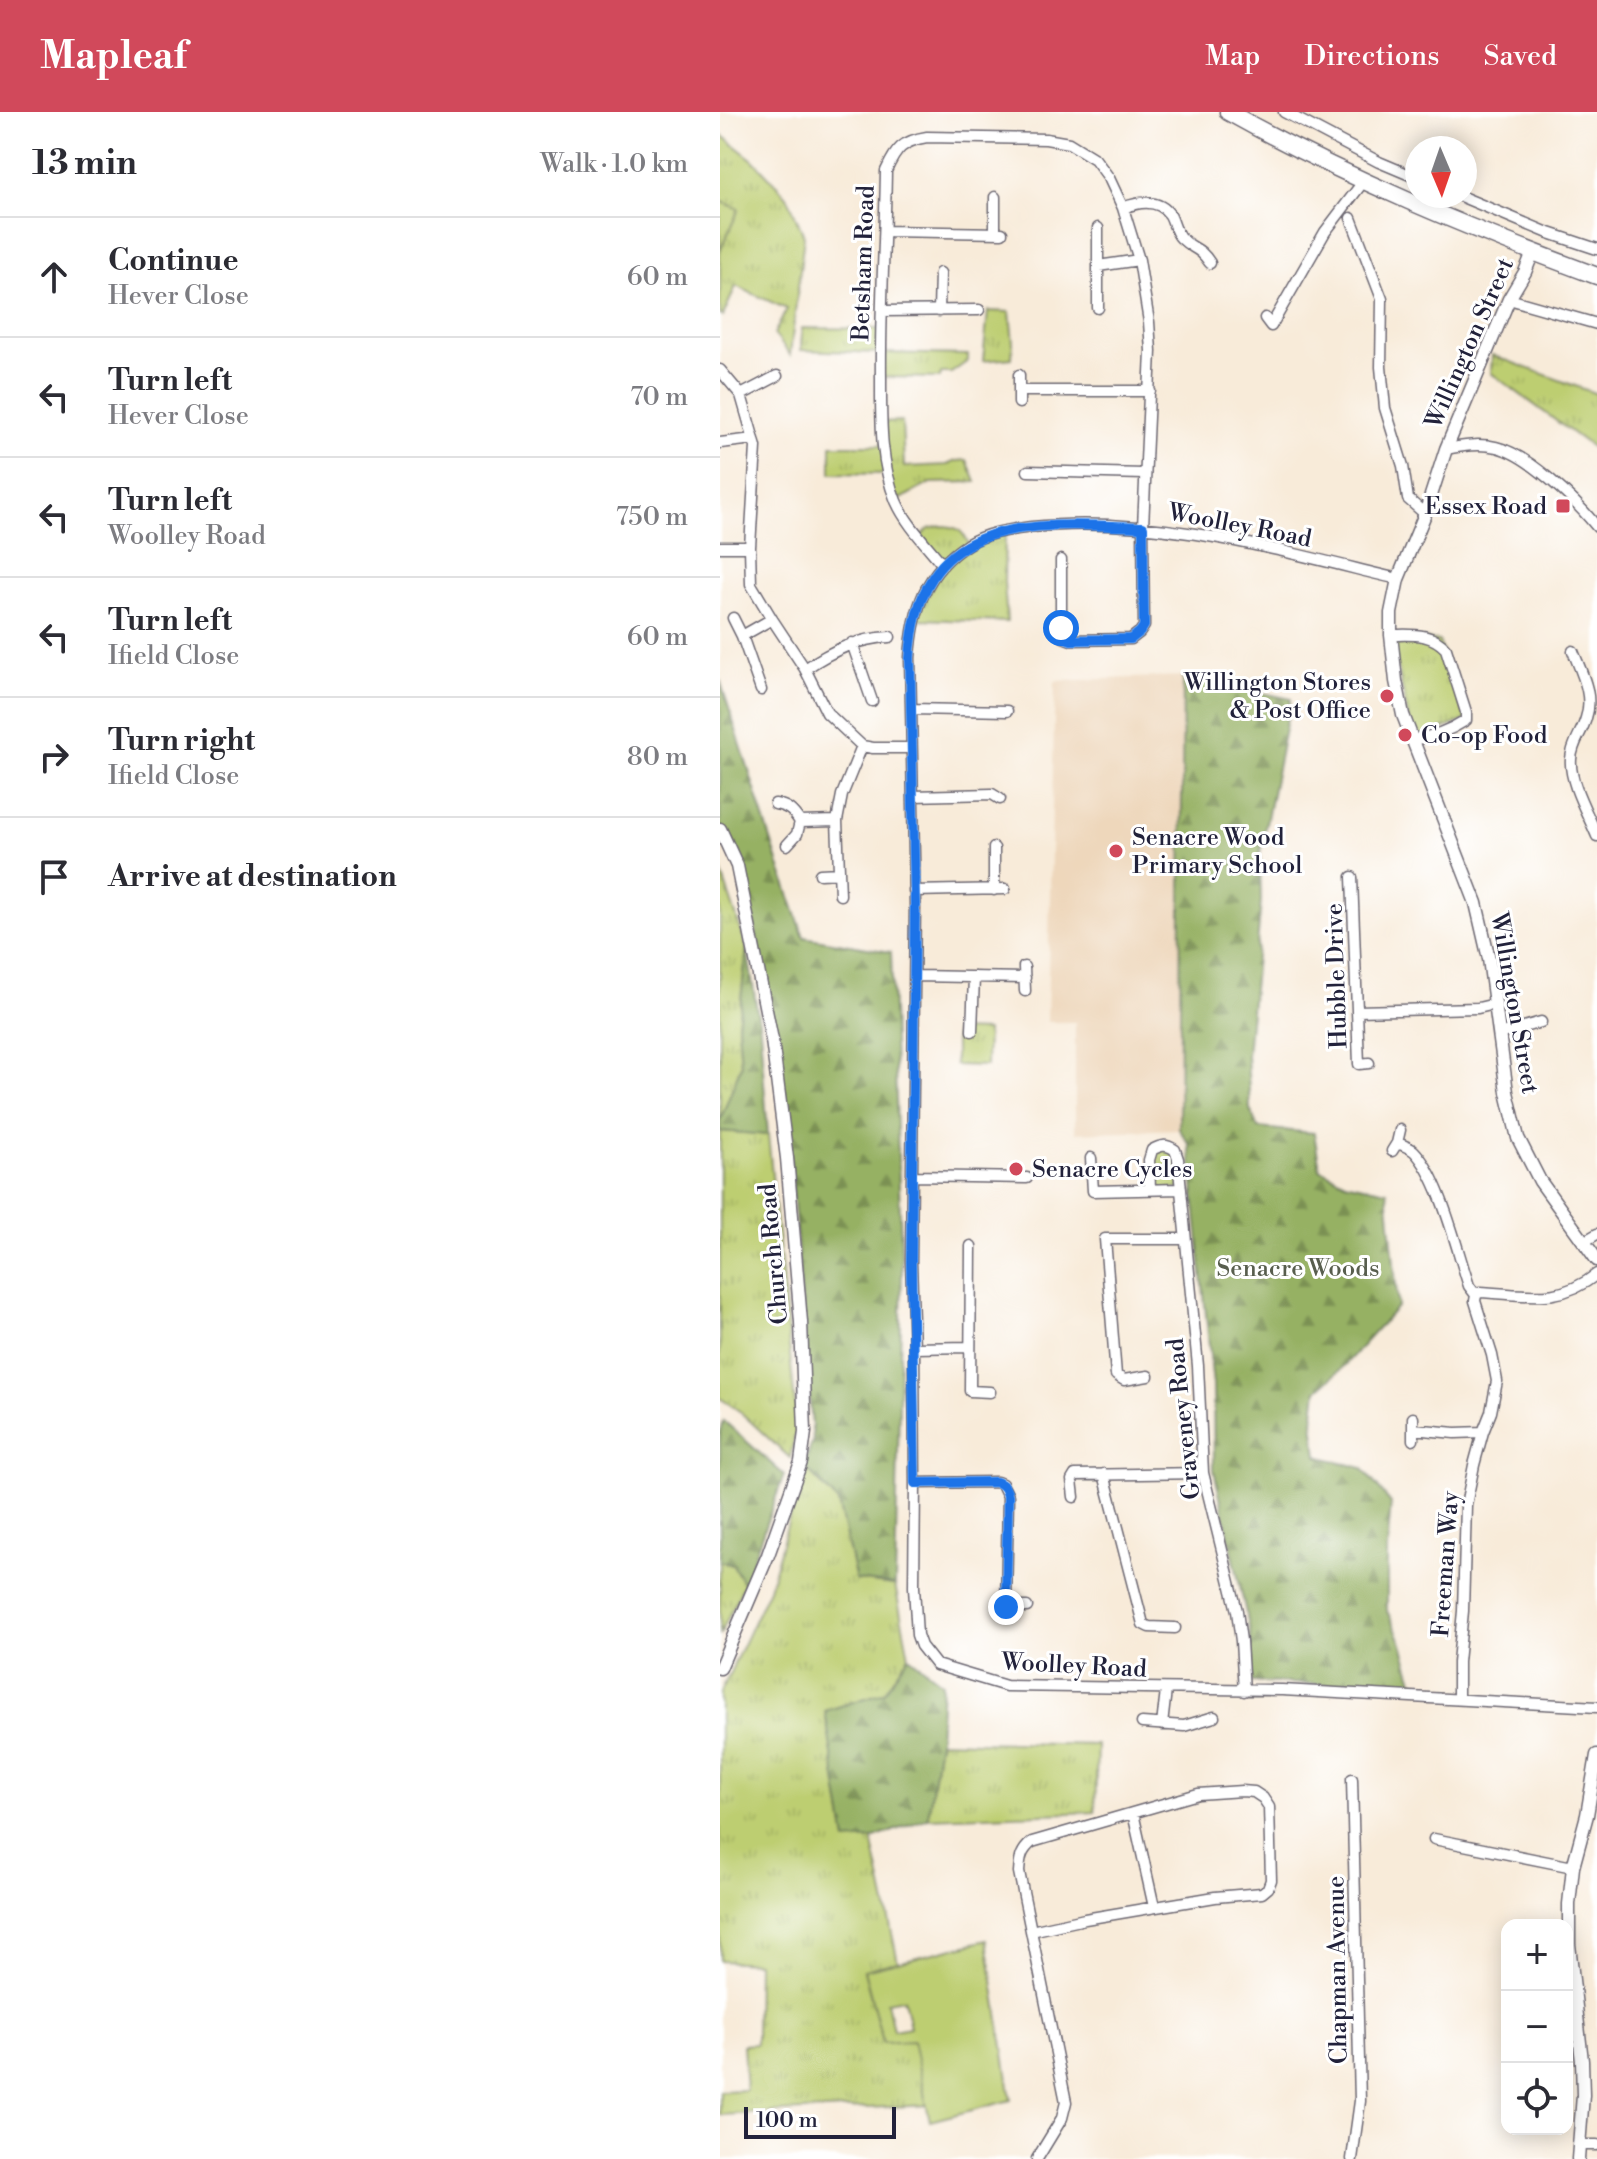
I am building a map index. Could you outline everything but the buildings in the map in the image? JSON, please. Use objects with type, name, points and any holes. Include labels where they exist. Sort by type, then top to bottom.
[{"type":"main road","points":[[1228,112],[1363,182],[1597,276]]},
{"type":"street","points":[[1284,112],[1405,173]]},
{"type":"street","name":"Betsham Road","points":[[943,565],[902,513],[887,474],[881,422],[886,171],[893,154],[909,140],[927,137],[1046,139],[1069,143],[1095,159],[1109,178],[1123,208],[1139,260],[1149,322],[1150,391],[1143,527],[1144,626],[1140,632],[1131,639],[1071,640],[1063,637],[1061,560]]},
{"type":"street","points":[[1265,318],[1271,326],[1325,232],[1363,182]]},
{"type":"street","points":[[885,231],[998,232],[995,197]]},
{"type":"street","points":[[1123,208],[1144,202],[1162,206],[1181,238],[1202,251],[1210,263]]},
{"type":"street","points":[[1477,203],[1597,249]]},
{"type":"street","points":[[1351,218],[1382,299],[1381,367],[1385,408],[1403,466],[1408,499],[1425,514]]},
{"type":"street","points":[[1098,228],[1098,308]]},
{"type":"street","name":"Willington Street","points":[[1533,252],[1509,299],[1446,449],[1425,514],[1398,579],[1391,613],[1391,635],[1399,699],[1476,903],[1489,959],[1507,1092],[1518,1138],[1540,1181],[1597,1260]]},
{"type":"street","points":[[1098,266],[1139,260]]},
{"type":"street","points":[[939,311],[940,273]]},
{"type":"street","points":[[1509,299],[1597,324]]},
{"type":"street","points":[[882,311],[979,310]]},
{"type":"street","points":[[721,373],[741,395],[754,439],[751,584],[805,669],[827,713],[862,746],[911,748]]},
{"type":"street","points":[[1019,375],[1019,397],[1150,391]]},
{"type":"street","points":[[741,395],[777,376]]},
{"type":"street","points":[[720,443],[754,439]]},
{"type":"street","points":[[1446,449],[1478,445],[1506,451],[1554,482],[1597,527]]},
{"type":"street","points":[[1028,471],[1144,474]]},
{"type":"street","name":"Woolley Road","points":[[1398,579],[1251,544],[1143,527],[1060,524],[986,535],[943,565],[926,587],[911,640],[910,658],[915,976],[911,1262],[917,1635],[921,1646],[936,1665],[1006,1686],[1282,1690],[1597,1707]]},
{"type":"street","points":[[720,547],[750,547]]},
{"type":"street","points":[[733,618],[761,690]]},
{"type":"street","points":[[742,636],[772,619]]},
{"type":"street","points":[[1391,635],[1421,634],[1439,641],[1446,649],[1466,712],[1466,720],[1459,725],[1433,737],[1413,740]]},
{"type":"street","points":[[805,669],[830,652],[852,643],[890,637]]},
{"type":"street","points":[[852,643],[872,701]]},
{"type":"street","points":[[1573,651],[1589,703],[1586,717],[1573,743],[1572,774],[1597,836]]},
{"type":"street","points":[[1565,667],[1577,663]]},
{"type":"street","points":[[755,672],[767,665]]},
{"type":"street","points":[[912,709],[1007,711]]},
{"type":"street","points":[[840,895],[837,821],[842,795],[862,746]]},
{"type":"street","points":[[913,796],[992,794],[1000,799]]},
{"type":"street","points":[[775,804],[793,810],[800,822],[797,834],[787,845]]},
{"type":"street","points":[[800,822],[837,821]]},
{"type":"street","name":"Church Road","points":[[720,829],[737,866],[772,1040],[787,1158],[801,1322],[805,1432],[801,1462],[720,1668]]},
{"type":"street","points":[[914,891],[1000,890],[994,848]]},
{"type":"street","points":[[820,874],[839,873]]},
{"type":"street","name":"Hubble Drive","points":[[1352,877],[1359,1064],[1369,1063]]},
{"type":"street","points":[[915,976],[974,977],[1024,972],[1025,991]]},
{"type":"street","points":[[972,1031],[974,977]]},
{"type":"street","points":[[1357,1011],[1478,1008],[1495,1004]]},
{"type":"street","points":[[1499,1034],[1541,1022]]},
{"type":"street","name":"Freeman Way","points":[[1400,1130],[1395,1147],[1412,1148],[1428,1172],[1443,1209],[1469,1286],[1476,1295],[1497,1381],[1466,1505],[1458,1699]]},
{"type":"street","name":"Graveney Road","points":[[1150,1189],[1149,1160],[1152,1150],[1168,1145],[1175,1150],[1178,1159],[1198,1366],[1203,1473],[1237,1611],[1244,1691]]},
{"type":"street","points":[[1091,1158],[1093,1191],[1181,1189]]},
{"type":"street","points":[[913,1176],[1027,1178]]},
{"type":"street","points":[[1585,1241],[1597,1234]]},
{"type":"street","points":[[1148,1376],[1124,1380],[1116,1375],[1105,1239],[1185,1239]]},
{"type":"street","points":[[971,1246],[970,1391],[990,1392]]},
{"type":"street","points":[[1476,1295],[1480,1292],[1551,1296],[1585,1284],[1597,1274]]},
{"type":"street","points":[[914,1348],[969,1347]]},
{"type":"street","points":[[1413,1429],[1483,1432]]},
{"type":"street","points":[[1074,1497],[1072,1480],[1075,1475],[1203,1473]]},
{"type":"street","points":[[1104,1474],[1143,1624],[1175,1628]]},
{"type":"street","points":[[915,1483],[1002,1484],[1008,1496],[1006,1607],[1027,1607]]},
{"type":"street","name":"Woolley Road","points":[[1162,1725],[1166,1690]]},
{"type":"street","points":[[1142,1723],[1184,1726],[1214,1717]]},
{"type":"street","points":[[1578,2159],[1582,2061],[1569,1944],[1569,1904],[1573,1867],[1587,1815],[1597,1755]]},
{"type":"street","name":"Chapman Avenue","points":[[1352,1779],[1360,2101],[1352,2159]]},
{"type":"street","points":[[1031,1931],[1154,1907],[1262,1893],[1271,1880],[1269,1807],[1254,1792],[1211,1792],[1032,1842],[1024,1849],[1019,1859],[1019,1872],[1031,1931],[1066,2102],[1062,2118],[1037,2159]]},
{"type":"street","points":[[1133,1813],[1154,1907]]},
{"type":"street","points":[[1434,1839],[1573,1867]]},
{"type":"street","points":[[1580,2145],[1597,2145]]},
{"type":"shaded area","name":"Senacre Wood Primary School","points":[[1183,676],[1179,1129],[1075,1133],[1075,1022],[1047,1022],[1055,681]]},
{"type":"green space","points":[[720,134],[753,160],[787,196],[804,236],[790,355],[774,334],[787,309],[736,286],[723,316],[720,314]]},
{"type":"green space","points":[[720,201],[739,209],[720,251]]},
{"type":"green space","points":[[988,311],[1010,312],[1012,358],[983,361]]},
{"type":"green space","points":[[802,328],[881,329],[881,353],[968,355],[968,361],[951,373],[941,373],[940,378],[881,377],[880,353],[801,350]]},
{"type":"green space","points":[[1492,355],[1597,394],[1597,451],[1491,373]]},
{"type":"green space","points":[[902,421],[904,467],[947,465],[967,460],[976,482],[931,483],[896,501],[886,474],[831,473],[831,445],[882,445],[881,422]]},
{"type":"green space","points":[[941,526],[958,530],[969,544],[1005,531],[1007,622],[916,619],[943,565],[921,536],[929,529]]},
{"type":"green space","points":[[1391,635],[1439,641],[1466,720],[1413,740]]},
{"type":"green space","name":"Senacre Woods","points":[[1183,676],[1291,699],[1260,853],[1261,901],[1247,1055],[1250,1109],[1258,1128],[1314,1133],[1320,1169],[1345,1182],[1387,1191],[1398,1306],[1341,1369],[1317,1390],[1313,1422],[1317,1456],[1362,1468],[1391,1503],[1387,1611],[1401,1641],[1415,1687],[1252,1682],[1250,1631],[1214,1470],[1213,1386],[1189,1144],[1179,1129]]},
{"type":"green space","points":[[720,680],[804,937],[891,952],[902,1273],[895,1585],[856,1580],[838,1502],[804,1466],[813,1439],[785,1093],[745,872],[720,825]]},
{"type":"green space","points":[[720,868],[747,948],[738,1025],[741,1065],[720,1121]]},
{"type":"green space","points":[[747,948],[760,1029],[768,1135],[720,1131],[720,1121],[741,1065],[738,1025]]},
{"type":"green space","points":[[955,1030],[987,1031],[986,1066],[955,1065]]},
{"type":"green space","points":[[720,1131],[768,1135],[797,1425],[790,1458],[738,1410],[720,1398]]},
{"type":"green space","points":[[1152,1150],[1175,1150],[1181,1189],[1150,1189]]},
{"type":"green space","points":[[724,1421],[784,1475],[744,1584],[733,1565],[720,1561],[720,1434]]},
{"type":"green space","points":[[804,1466],[838,1502],[856,1580],[895,1585],[909,1656],[885,1692],[826,1711],[846,1840],[872,1839],[898,1962],[864,1971],[883,2043],[913,2040],[930,2105],[720,2115],[720,2091],[746,2090],[743,2045],[756,2044],[757,1963],[720,1961],[720,1694],[769,1589]]},
{"type":"green space","points":[[720,1561],[733,1565],[744,1584],[720,1635]]},
{"type":"green space","points":[[909,1656],[942,1683],[939,1741],[928,1818],[872,1839],[846,1841],[825,1711],[885,1692]]},
{"type":"green space","points":[[939,1741],[1097,1745],[1095,1812],[928,1818]]},
{"type":"green space","points":[[987,1940],[1011,2100],[930,2121],[913,2041],[883,2043],[864,1970]],"holes":[[[904,1999],[910,2027],[893,2030],[887,2002]]]},
{"type":"place","name":"Essex Road","points":[[1563,506]]},
{"type":"place","name":"Willington Stores & Post Office","points":[[1387,696]]},
{"type":"place","name":"Co-op Food","points":[[1405,735]]},
{"type":"place","name":"Senacre Wood Primary School","points":[[1116,851]]},
{"type":"place","name":"Senacre Cycles","points":[[1016,1169]]},
{"type":"route","points":[[1006,1607],[1006,1488],[997,1482],[915,1483],[911,1262],[915,904],[911,640],[926,587],[955,554],[986,535],[1060,524],[1143,527],[1144,626],[1140,632],[1131,639],[1071,640],[1063,637],[1061,628]]}]
